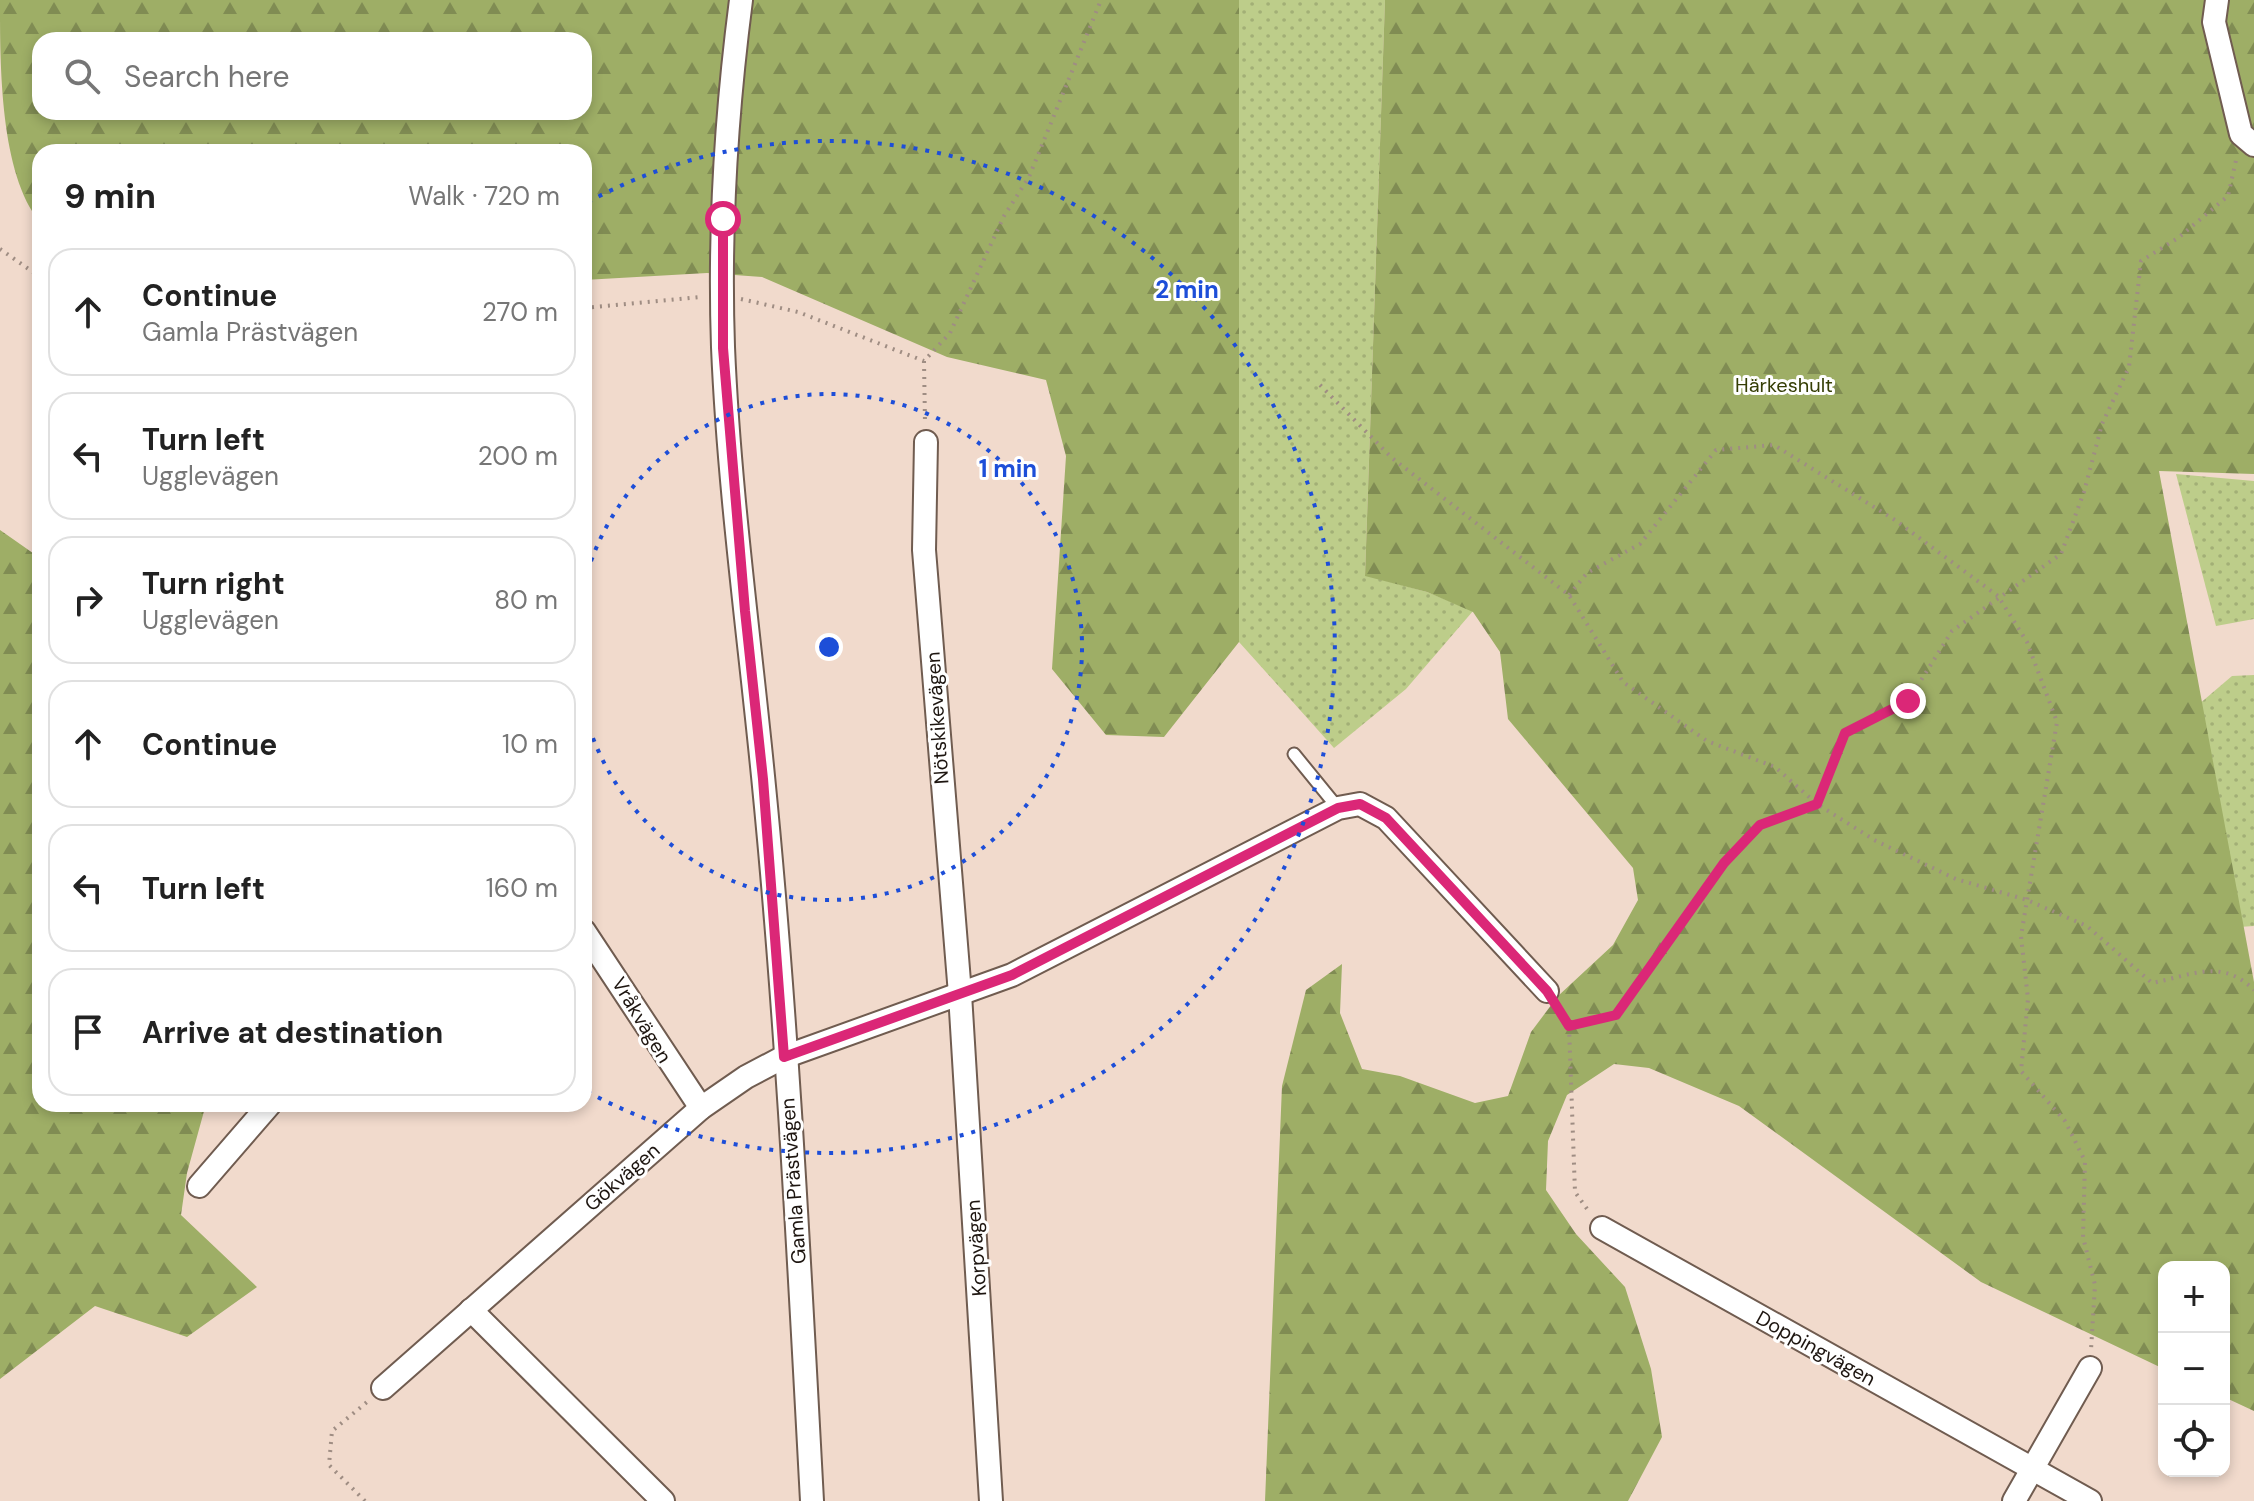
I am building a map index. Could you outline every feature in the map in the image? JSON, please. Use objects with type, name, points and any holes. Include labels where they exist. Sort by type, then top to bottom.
[{"type":"street","name":"Gamla Prästvägen","points":[[741,0],[730,80],[723,219],[725,364],[745,611],[763,779],[797,1216],[812,1501]]},
{"type":"street","points":[[2217,0],[2214,22],[2248,139]]},
{"type":"street","name":"Nötskikevägen","points":[[926,442],[924,550],[960,994]]},
{"type":"street","points":[[1338,808],[1360,804],[1386,818],[1547,991]]},
{"type":"street","name":"Gökvägen","points":[[383,1388],[701,1108],[746,1077],[784,1057],[1012,975],[1338,808]]},
{"type":"street","name":"Vråkvägen","points":[[592,943],[701,1108]]},
{"type":"street","name":"Korpvägen","points":[[960,994],[991,1501]]},
{"type":"street","points":[[199,1186],[263,1112]]},
{"type":"street","name":"Doppingvägen","points":[[1602,1228],[2090,1501]]},
{"type":"street","points":[[471,1310],[663,1501]]},
{"type":"street","points":[[2014,1501],[2030,1468],[2090,1368]]},
{"type":"lane","points":[[1294,754],[1338,808]]},
{"type":"path","points":[[926,442],[924,361],[950,333],[1004,216],[1029,177],[1101,0]]},
{"type":"path","points":[[1569,1026],[1616,1015],[1724,863],[1760,825],[1817,804],[1845,733],[1908,701],[1952,631],[2061,554],[2084,492],[2102,424],[2129,367],[2141,261],[2178,238],[2228,196],[2248,139]]},
{"type":"path","points":[[0,249],[32,271]]},
{"type":"path","points":[[592,307],[723,295],[798,312],[924,361]]},
{"type":"path","points":[[1320,385],[1392,458],[1569,595],[1623,682],[1707,741],[1775,767],[1817,804],[1876,841],[1956,879],[2027,900],[2087,926],[2152,983],[2220,969],[2240,976],[2254,990]]},
{"type":"path","points":[[1569,595],[1587,573],[1640,544],[1716,450],[1774,445],[1895,520],[1998,596],[2027,642],[2057,722],[2021,936],[2028,999],[2021,1071],[2065,1121],[2085,1161],[2083,1237],[2095,1285],[2090,1368]]},
{"type":"path","points":[[1547,991],[1569,1026],[1575,1192],[1602,1228]]},
{"type":"path","points":[[365,1501],[329,1465],[332,1431],[383,1388]]},
{"type":"green space","points":[[0,0],[1239,0],[1239,642],[1164,737],[1106,735],[1052,669],[1066,456],[1046,380],[947,357],[762,277],[707,273],[592,280],[592,144],[32,144],[32,209],[17,176],[10,148],[2,87]]},
{"type":"green space","points":[[1239,0],[1385,0],[1365,575],[1427,592],[1473,611],[1406,689],[1334,748],[1239,642]]},
{"type":"green space","name":"Härkeshult","points":[[1385,0],[2254,0],[2254,474],[2159,471],[2254,982],[2254,1411],[2230,1400],[2230,1261],[2158,1261],[2158,1366],[1981,1282],[1739,1106],[1649,1068],[1614,1064],[1567,1095],[1548,1141],[1546,1190],[1576,1234],[1625,1287],[1651,1369],[1662,1437],[1628,1501],[1265,1501],[1282,1086],[1306,990],[1342,964],[1340,1013],[1362,1069],[1400,1076],[1475,1103],[1508,1096],[1531,1032],[1558,996],[1613,945],[1638,900],[1633,868],[1508,719],[1500,652],[1473,612],[1427,592],[1365,576]]},
{"type":"green space","points":[[2176,474],[2254,481],[2254,619],[2216,626]]},
{"type":"green space","points":[[0,530],[32,552],[32,1112],[204,1112],[187,1173],[181,1215],[257,1287],[187,1337],[95,1306],[0,1379]]},
{"type":"green space","points":[[2254,675],[2254,926],[2239,927],[2198,705],[2232,676]]},
{"type":"route","points":[[723,219],[723,348],[763,779],[784,1057],[1012,975],[1338,808],[1360,804],[1386,818],[1547,991],[1569,1026],[1616,1015],[1724,863],[1760,825],[1817,804],[1845,733],[1908,701]]}]
